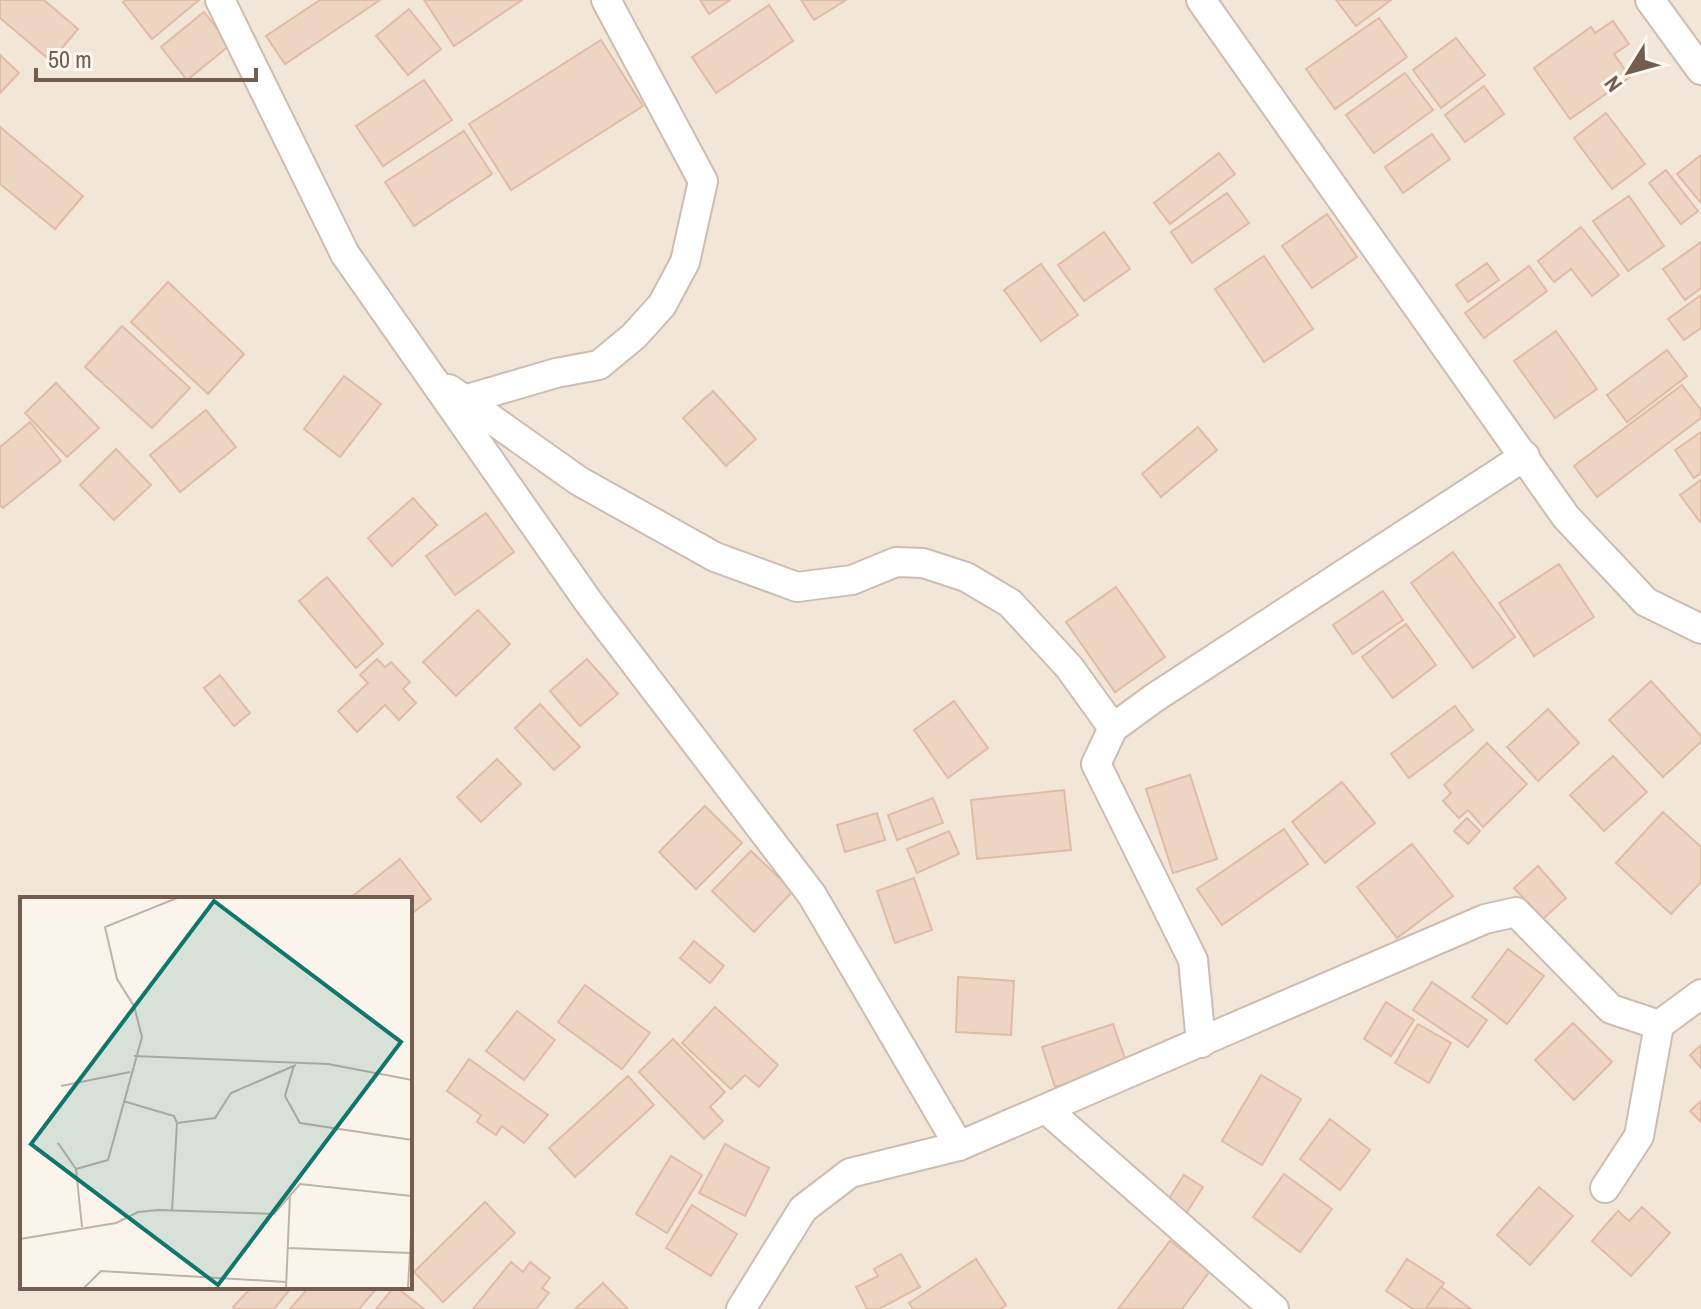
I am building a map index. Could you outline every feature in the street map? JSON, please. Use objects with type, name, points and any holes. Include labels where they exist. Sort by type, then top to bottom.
[{"type":"street","points":[[220,0],[345,254],[590,604],[812,895],[959,1146]]},
{"type":"street","points":[[464,400],[556,373],[599,365],[634,336],[662,305],[685,262],[703,181],[606,0]]},
{"type":"street","points":[[1201,0],[1566,517],[1646,602],[1701,629]]},
{"type":"street","points":[[1650,0],[1701,70]]},
{"type":"street","points":[[431,376],[579,481],[715,557],[797,587],[852,580],[896,562],[923,563],[966,577],[1010,603],[1069,667],[1113,728]]},
{"type":"street","points":[[1201,1043],[1193,960],[1096,764],[1113,728],[1154,698],[1525,456]]},
{"type":"street","points":[[741,1309],[803,1209],[850,1173],[959,1146],[1485,919],[1516,912],[1611,1009],[1659,1025]]},
{"type":"street","points":[[1605,1188],[1639,1136],[1659,1025],[1701,994]]},
{"type":"street","points":[[1046,1109],[1274,1309]]},
{"type":"shaded area","points":[[0,0],[1701,0],[1701,1309],[0,1309]]},
{"type":"building","points":[[0,0],[44,0],[78,29],[51,61],[0,18]]},
{"type":"building","points":[[199,0],[152,39],[123,2]]},
{"type":"building","points":[[320,0],[380,0],[285,64],[266,36]]},
{"type":"building","points":[[424,0],[522,0],[454,46]]},
{"type":"building","points":[[700,0],[730,0],[709,14]]},
{"type":"building","points":[[801,0],[846,0],[814,20]]},
{"type":"building","points":[[1336,0],[1391,0],[1356,26]]},
{"type":"building","points":[[769,5],[793,41],[716,93],[692,57]]},
{"type":"building","points":[[409,9],[441,49],[408,75],[376,36]]},
{"type":"building","points":[[204,12],[230,45],[187,80],[161,47]]},
{"type":"building","points":[[1379,18],[1407,57],[1335,109],[1306,69]]},
{"type":"building","points":[[1613,21],[1629,44],[1614,54],[1630,77],[1570,119],[1534,68],[1591,27],[1595,33]]},
{"type":"building","points":[[1456,38],[1485,75],[1441,108],[1413,70]]},
{"type":"building","points":[[601,40],[643,106],[511,190],[469,124]]},
{"type":"building","points":[[0,55],[19,73],[0,93]]},
{"type":"building","points":[[1405,73],[1433,110],[1374,153],[1346,115]]},
{"type":"building","points":[[424,80],[452,120],[383,166],[356,126]]},
{"type":"building","points":[[1484,86],[1504,114],[1465,142],[1445,115]]},
{"type":"building","points":[[1606,113],[1645,164],[1612,189],[1574,138]]},
{"type":"building","points":[[0,127],[83,196],[55,229],[0,184]]},
{"type":"building","points":[[464,131],[492,174],[414,226],[385,182]]},
{"type":"building","points":[[1432,134],[1450,159],[1403,193],[1385,167]]},
{"type":"building","points":[[1219,153],[1235,174],[1170,224],[1154,203]]},
{"type":"building","points":[[1701,155],[1701,203],[1677,174]]},
{"type":"building","points":[[1666,170],[1698,211],[1681,224],[1649,183]]},
{"type":"building","points":[[1227,193],[1249,223],[1192,263],[1171,232]]},
{"type":"building","points":[[1629,196],[1664,246],[1628,271],[1593,221]]},
{"type":"building","points":[[1327,214],[1357,257],[1312,288],[1282,246]]},
{"type":"building","points":[[1581,227],[1619,275],[1592,296],[1571,269],[1554,282],[1538,261]]},
{"type":"building","points":[[1104,232],[1130,269],[1084,301],[1058,265]]},
{"type":"building","points":[[1701,242],[1701,288],[1685,300],[1663,269]]},
{"type":"building","points":[[1264,256],[1313,329],[1264,362],[1215,289]]},
{"type":"building","points":[[1487,263],[1499,280],[1468,302],[1456,285]]},
{"type":"building","points":[[1041,264],[1078,315],[1041,341],[1004,290]]},
{"type":"building","points":[[1529,266],[1547,291],[1484,338],[1465,313]]},
{"type":"building","points":[[168,282],[244,354],[208,394],[131,322]]},
{"type":"building","points":[[1701,295],[1701,328],[1684,340],[1668,319]]},
{"type":"building","points":[[122,326],[190,388],[152,428],[85,367]]},
{"type":"building","points":[[1556,331],[1597,389],[1555,418],[1514,361]]},
{"type":"building","points":[[1667,350],[1687,376],[1627,422],[1607,395]]},
{"type":"building","points":[[344,376],[381,404],[340,457],[304,429]]},
{"type":"building","points":[[56,383],[99,428],[67,457],[25,413]]},
{"type":"building","points":[[1682,385],[1701,410],[1701,418],[1597,497],[1574,466]]},
{"type":"building","points":[[713,391],[756,439],[726,466],[683,418]]},
{"type":"building","points":[[206,410],[236,447],[180,492],[150,455]]},
{"type":"building","points":[[30,422],[61,461],[3,508],[0,505],[0,447]]},
{"type":"building","points":[[1198,427],[1217,450],[1161,497],[1142,474]]},
{"type":"building","points":[[1701,432],[1701,473],[1694,478],[1675,450]]},
{"type":"building","points":[[116,449],[151,485],[114,520],[80,485]]},
{"type":"building","points":[[1701,480],[1701,522],[1700,522],[1680,495]]},
{"type":"building","points":[[413,498],[437,525],[392,566],[368,538]]},
{"type":"building","points":[[486,513],[514,552],[455,595],[426,556]]},
{"type":"building","points":[[1453,552],[1515,637],[1473,668],[1411,583]]},
{"type":"building","points":[[1559,564],[1594,617],[1534,656],[1499,603]]},
{"type":"building","points":[[327,577],[383,644],[356,668],[299,601]]},
{"type":"building","points":[[1116,587],[1165,657],[1115,692],[1066,622]]},
{"type":"building","points":[[1383,591],[1403,620],[1353,654],[1333,625]]},
{"type":"building","points":[[478,610],[510,644],[456,696],[423,662]]},
{"type":"building","points":[[1406,624],[1436,665],[1393,698],[1362,657]]},
{"type":"building","points":[[377,659],[385,667],[391,662],[410,682],[403,689],[416,703],[399,720],[385,705],[357,732],[338,711],[368,683],[360,675]]},
{"type":"building","points":[[587,659],[618,694],[580,726],[550,691]]},
{"type":"building","points":[[220,675],[250,713],[234,726],[204,688]]},
{"type":"building","points":[[1651,681],[1701,736],[1701,742],[1663,777],[1609,720]]},
{"type":"building","points":[[954,701],[988,748],[948,778],[914,730]]},
{"type":"building","points":[[540,704],[580,747],[554,770],[515,728]]},
{"type":"building","points":[[1455,706],[1473,730],[1409,778],[1391,754]]},
{"type":"building","points":[[1548,709],[1579,743],[1538,781],[1507,747]]},
{"type":"building","points":[[1487,743],[1527,784],[1483,827],[1468,810],[1459,818],[1443,801],[1451,793],[1444,785]]},
{"type":"building","points":[[1613,756],[1647,792],[1604,831],[1570,795]]},
{"type":"building","points":[[497,759],[521,784],[481,822],[457,797]]},
{"type":"building","points":[[1190,775],[1217,859],[1173,873],[1146,789]]},
{"type":"building","points":[[1342,782],[1375,823],[1325,863],[1292,822]]},
{"type":"building","points":[[1064,790],[1071,850],[977,859],[971,800]]},
{"type":"building","points":[[933,798],[943,823],[897,840],[888,815]]},
{"type":"building","points":[[705,806],[742,843],[696,889],[659,852]]},
{"type":"building","points":[[1663,812],[1701,847],[1701,882],[1671,914],[1616,863]]},
{"type":"building","points":[[877,813],[885,840],[845,852],[837,825]]},
{"type":"building","points":[[1467,818],[1480,831],[1468,844],[1454,831]]},
{"type":"building","points":[[1284,829],[1308,864],[1222,925],[1197,889]]},
{"type":"building","points":[[949,831],[959,854],[917,873],[907,849]]},
{"type":"building","points":[[1412,844],[1453,896],[1397,938],[1357,887]]},
{"type":"building","points":[[751,851],[793,891],[754,932],[712,891]]},
{"type":"building","points":[[400,859],[431,899],[412,913],[412,897],[352,897]]},
{"type":"building","points":[[1538,866],[1566,898],[1543,919],[1514,888]]},
{"type":"building","points":[[914,878],[932,930],[895,943],[877,891]]},
{"type":"building","points":[[694,941],[724,966],[710,983],[680,958]]},
{"type":"building","points":[[1508,949],[1544,976],[1507,1024],[1472,997]]},
{"type":"building","points":[[958,977],[1014,981],[1011,1035],[956,1032]]},
{"type":"building","points":[[1432,982],[1487,1020],[1468,1047],[1413,1010]]},
{"type":"building","points":[[585,985],[650,1033],[622,1069],[558,1022]]},
{"type":"building","points":[[1386,1002],[1414,1020],[1391,1056],[1364,1039]]},
{"type":"building","points":[[715,1007],[778,1065],[759,1087],[745,1075],[731,1089],[682,1043]]},
{"type":"building","points":[[517,1011],[555,1040],[524,1080],[486,1051]]},
{"type":"building","points":[[1573,1023],[1612,1062],[1574,1100],[1535,1060]]},
{"type":"building","points":[[1113,1024],[1127,1064],[1055,1087],[1042,1047]]},
{"type":"building","points":[[1418,1024],[1451,1043],[1429,1083],[1395,1063]]},
{"type":"building","points":[[673,1039],[725,1092],[710,1107],[723,1121],[704,1139],[639,1072]]},
{"type":"building","points":[[1701,1045],[1701,1068],[1690,1055]]},
{"type":"building","points":[[469,1059],[548,1115],[524,1143],[502,1126],[496,1135],[477,1122],[481,1115],[447,1091]]},
{"type":"building","points":[[1261,1075],[1301,1099],[1262,1165],[1222,1141]]},
{"type":"building","points":[[628,1076],[654,1105],[575,1177],[549,1148]]},
{"type":"building","points":[[1701,1101],[1701,1122],[1690,1111]]},
{"type":"building","points":[[1330,1119],[1370,1150],[1340,1190],[1300,1159]]},
{"type":"building","points":[[725,1144],[769,1168],[745,1216],[699,1193]]},
{"type":"building","points":[[671,1156],[702,1175],[667,1233],[636,1214]]},
{"type":"building","points":[[1284,1174],[1332,1209],[1300,1252],[1253,1217]]},
{"type":"building","points":[[1184,1175],[1203,1187],[1185,1215],[1166,1203]]},
{"type":"building","points":[[1539,1187],[1573,1216],[1530,1265],[1497,1235]]},
{"type":"building","points":[[485,1202],[515,1233],[443,1302],[414,1272]]},
{"type":"building","points":[[692,1205],[737,1234],[711,1276],[666,1248]]},
{"type":"building","points":[[1642,1207],[1670,1233],[1631,1276],[1592,1241],[1618,1211],[1629,1221]]},
{"type":"building","points":[[1170,1241],[1210,1271],[1182,1309],[1118,1309]]},
{"type":"building","points":[[901,1254],[920,1287],[879,1309],[867,1309],[856,1287],[878,1276],[874,1269]]},
{"type":"building","points":[[976,1259],[1006,1305],[1000,1309],[913,1309],[909,1303]]},
{"type":"building","points":[[1407,1259],[1444,1283],[1427,1309],[1413,1309],[1386,1291]]},
{"type":"building","points":[[511,1262],[523,1272],[530,1262],[550,1278],[542,1288],[549,1293],[536,1309],[473,1309]]},
{"type":"building","points":[[603,1283],[628,1309],[575,1309]]},
{"type":"building","points":[[1441,1287],[1471,1309],[1426,1308]]},
{"type":"building","points":[[246,1289],[290,1289],[274,1309],[235,1309],[233,1307],[248,1291]]},
{"type":"building","points":[[307,1289],[376,1289],[359,1309],[290,1309]]},
{"type":"building","points":[[392,1289],[399,1289],[424,1309],[376,1309]]}]
